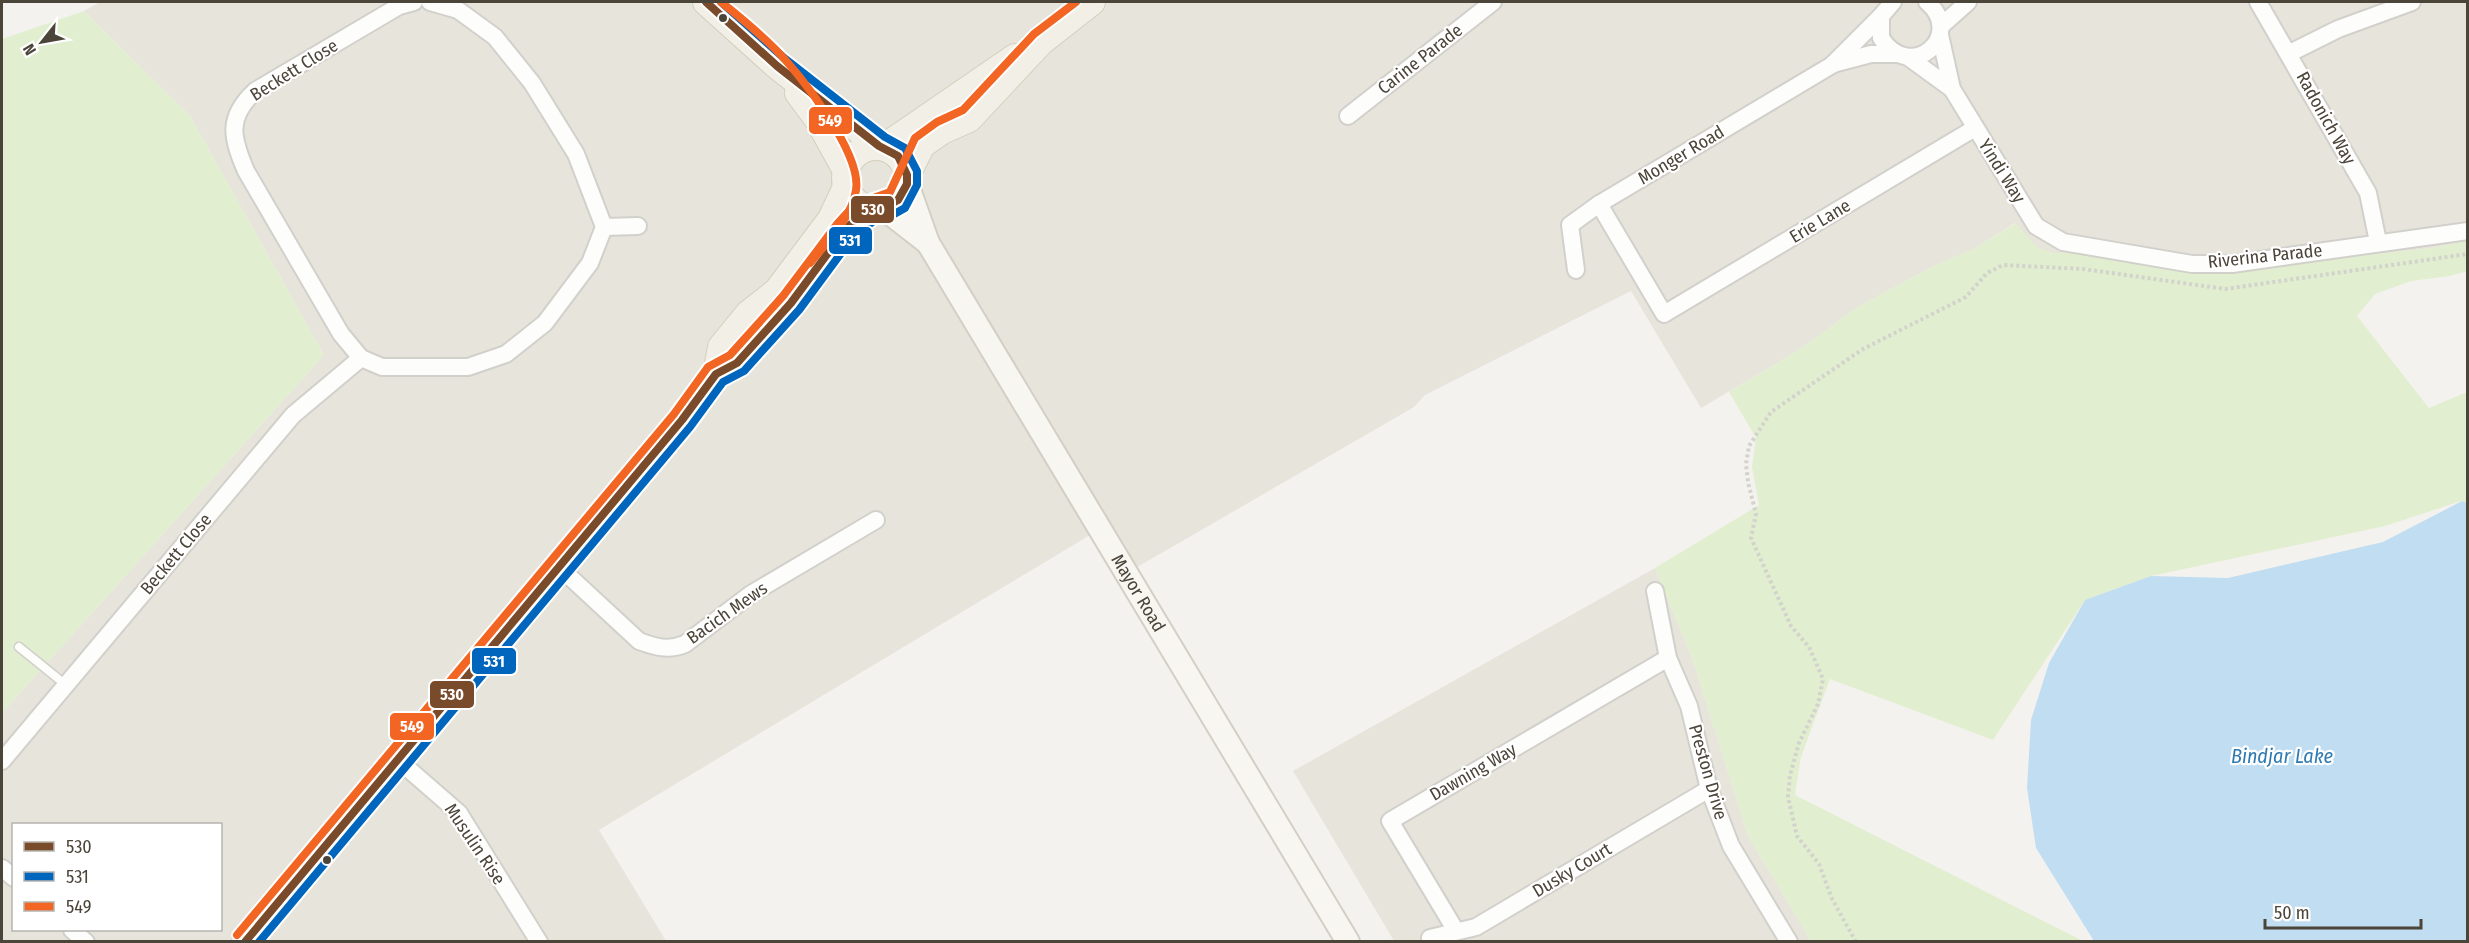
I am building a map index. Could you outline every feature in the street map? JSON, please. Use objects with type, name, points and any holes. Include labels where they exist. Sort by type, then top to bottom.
[{"type":"main road","points":[[706,2],[777,66],[898,156],[907,180]]},
{"type":"main road","points":[[716,374],[721,347],[748,314],[777,291],[831,219],[845,178],[857,153],[882,146],[990,72],[1041,42],[1092,2]]},
{"type":"main road","points":[[244,942],[398,760],[557,566],[682,420],[716,374],[737,363],[791,303],[845,230],[856,219],[898,200],[922,145],[976,113],[1041,42]]},
{"type":"main road","points":[[777,66],[818,120],[856,202],[878,209]]},
{"type":"main road","name":"Mayor Road","points":[[907,180],[928,243],[1348,942]]},
{"type":"main road","name":"Mayor Road","points":[[878,209],[928,243]]},
{"type":"street","name":"Beckett Close","points":[[2,761],[292,416],[361,358],[341,334],[246,171],[233,131],[236,116],[244,101],[255,91],[399,6],[414,2]]},
{"type":"street","points":[[361,358],[382,367],[468,367],[506,354],[545,323],[590,263],[604,227],[576,154],[532,83],[495,37],[458,10],[430,2]]},
{"type":"street","name":"Carine Parade","points":[[1348,116],[1493,2]]},
{"type":"street","name":"Yindi Way","points":[[1927,2],[1934,7],[1952,89],[2036,226],[2063,242]]},
{"type":"street","points":[[1902,56],[1919,56],[1929,51],[1940,30],[1968,2]]},
{"type":"street","name":"Radonich Way","points":[[2258,2],[2290,53],[2368,194],[2378,242]]},
{"type":"street","points":[[2290,53],[2338,29],[2412,2]]},
{"type":"street","name":"Yindi Way","points":[[1887,6],[1881,38],[1902,56],[1952,89]]},
{"type":"street","name":"Monger Road","points":[[1832,65],[1887,6]]},
{"type":"street","name":"Monger Road","points":[[1576,270],[1570,225],[1599,204],[1832,65],[1871,54],[1902,56]]},
{"type":"street","name":"Erie Lane","points":[[1599,204],[1665,314],[1975,128]]},
{"type":"street","points":[[604,227],[638,226]]},
{"type":"street","name":"Riverina Parade","points":[[2063,242],[2192,264],[2232,264],[2468,231]]},
{"type":"street","name":"Bacich Mews","points":[[557,566],[639,641],[652,646],[674,649],[685,644],[751,594],[876,520]]},
{"type":"street","name":"Preston Drive","points":[[1655,591],[1668,658],[1689,706],[1709,789],[1731,846],[1789,942]]},
{"type":"street","name":"Dawning Way","points":[[1456,931],[1390,820],[1668,658]]},
{"type":"street","name":"Musulin Rise","points":[[398,760],[459,813],[539,942]]},
{"type":"street","name":"Dusky Court","points":[[1431,938],[1476,927],[1709,789]]},
{"type":"street","points":[[73,931],[86,942]]},
{"type":"lane","points":[[19,647],[66,685]]},
{"type":"path","points":[[1856,942],[1832,899],[1819,864],[1797,836],[1788,797],[1790,775],[1799,743],[1818,704],[1823,679],[1809,647],[1791,626],[1751,538],[1756,514],[1748,482],[1749,446],[1771,412],[1863,349],[1966,297],[1987,273],[2003,265],[2083,269],[2225,288],[2468,254]]},
{"type":"shaded area","points":[[100,2],[2467,2],[2467,241],[2432,248],[2286,264],[2232,274],[2204,274],[2070,253],[2053,254],[2037,249],[2015,223],[1974,249],[1932,267],[1858,307],[1796,352],[1701,408],[1631,291],[1425,395],[1414,407],[1127,573],[1100,529],[599,830],[666,941],[2,942],[2,713],[324,355],[190,116],[84,11]]},
{"type":"shaded area","points":[[1655,568],[1693,661],[1748,836],[1811,941],[1394,941],[1293,771]]},
{"type":"green space","points":[[84,11],[190,116],[324,355],[2,713],[2,39]]},
{"type":"green space","points":[[2016,223],[2033,243],[2051,252],[2204,274],[2232,274],[2286,264],[2432,248],[2467,241],[2467,271],[2450,276],[2411,281],[2375,294],[2357,316],[2429,408],[2467,392],[2467,504],[2461,501],[2385,526],[2151,576],[2085,600],[1993,740],[1830,679],[1801,757],[1795,795],[2083,941],[1811,941],[1748,836],[1693,661],[1655,568],[1759,505],[1752,467],[1756,438],[1729,392],[1796,352],[1858,307],[1932,267],[1974,249]]},
{"type":"water","name":"Bindjar Lake","points":[[2462,501],[2468,504],[2467,941],[2094,941],[2036,848],[2027,788],[2031,720],[2049,663],[2085,600],[2151,576],[2228,578],[2383,542]]},
{"type":"transit line","name":"530","points":[[245,942],[682,420],[716,374],[737,363],[791,303],[845,230],[856,219],[873,209],[883,208],[898,200],[907,184],[907,175],[898,156],[879,146],[777,66],[706,2]]},
{"type":"transit line","name":"531","points":[[259,942],[690,427],[723,382],[744,371],[799,310],[853,237],[876,219],[887,218],[905,208],[917,185],[917,171],[905,148],[885,137],[784,58],[721,2]]},
{"type":"transit line","name":"549","points":[[721,2],[770,44],[800,77],[828,116],[850,156],[855,175],[854,200],[838,229],[810,263]]},
{"type":"transit line","name":"549","points":[[237,935],[674,414],[708,367],[730,355],[783,296],[850,210],[890,192],[915,138],[937,122],[963,110],[1034,34],[1076,2]]}]
